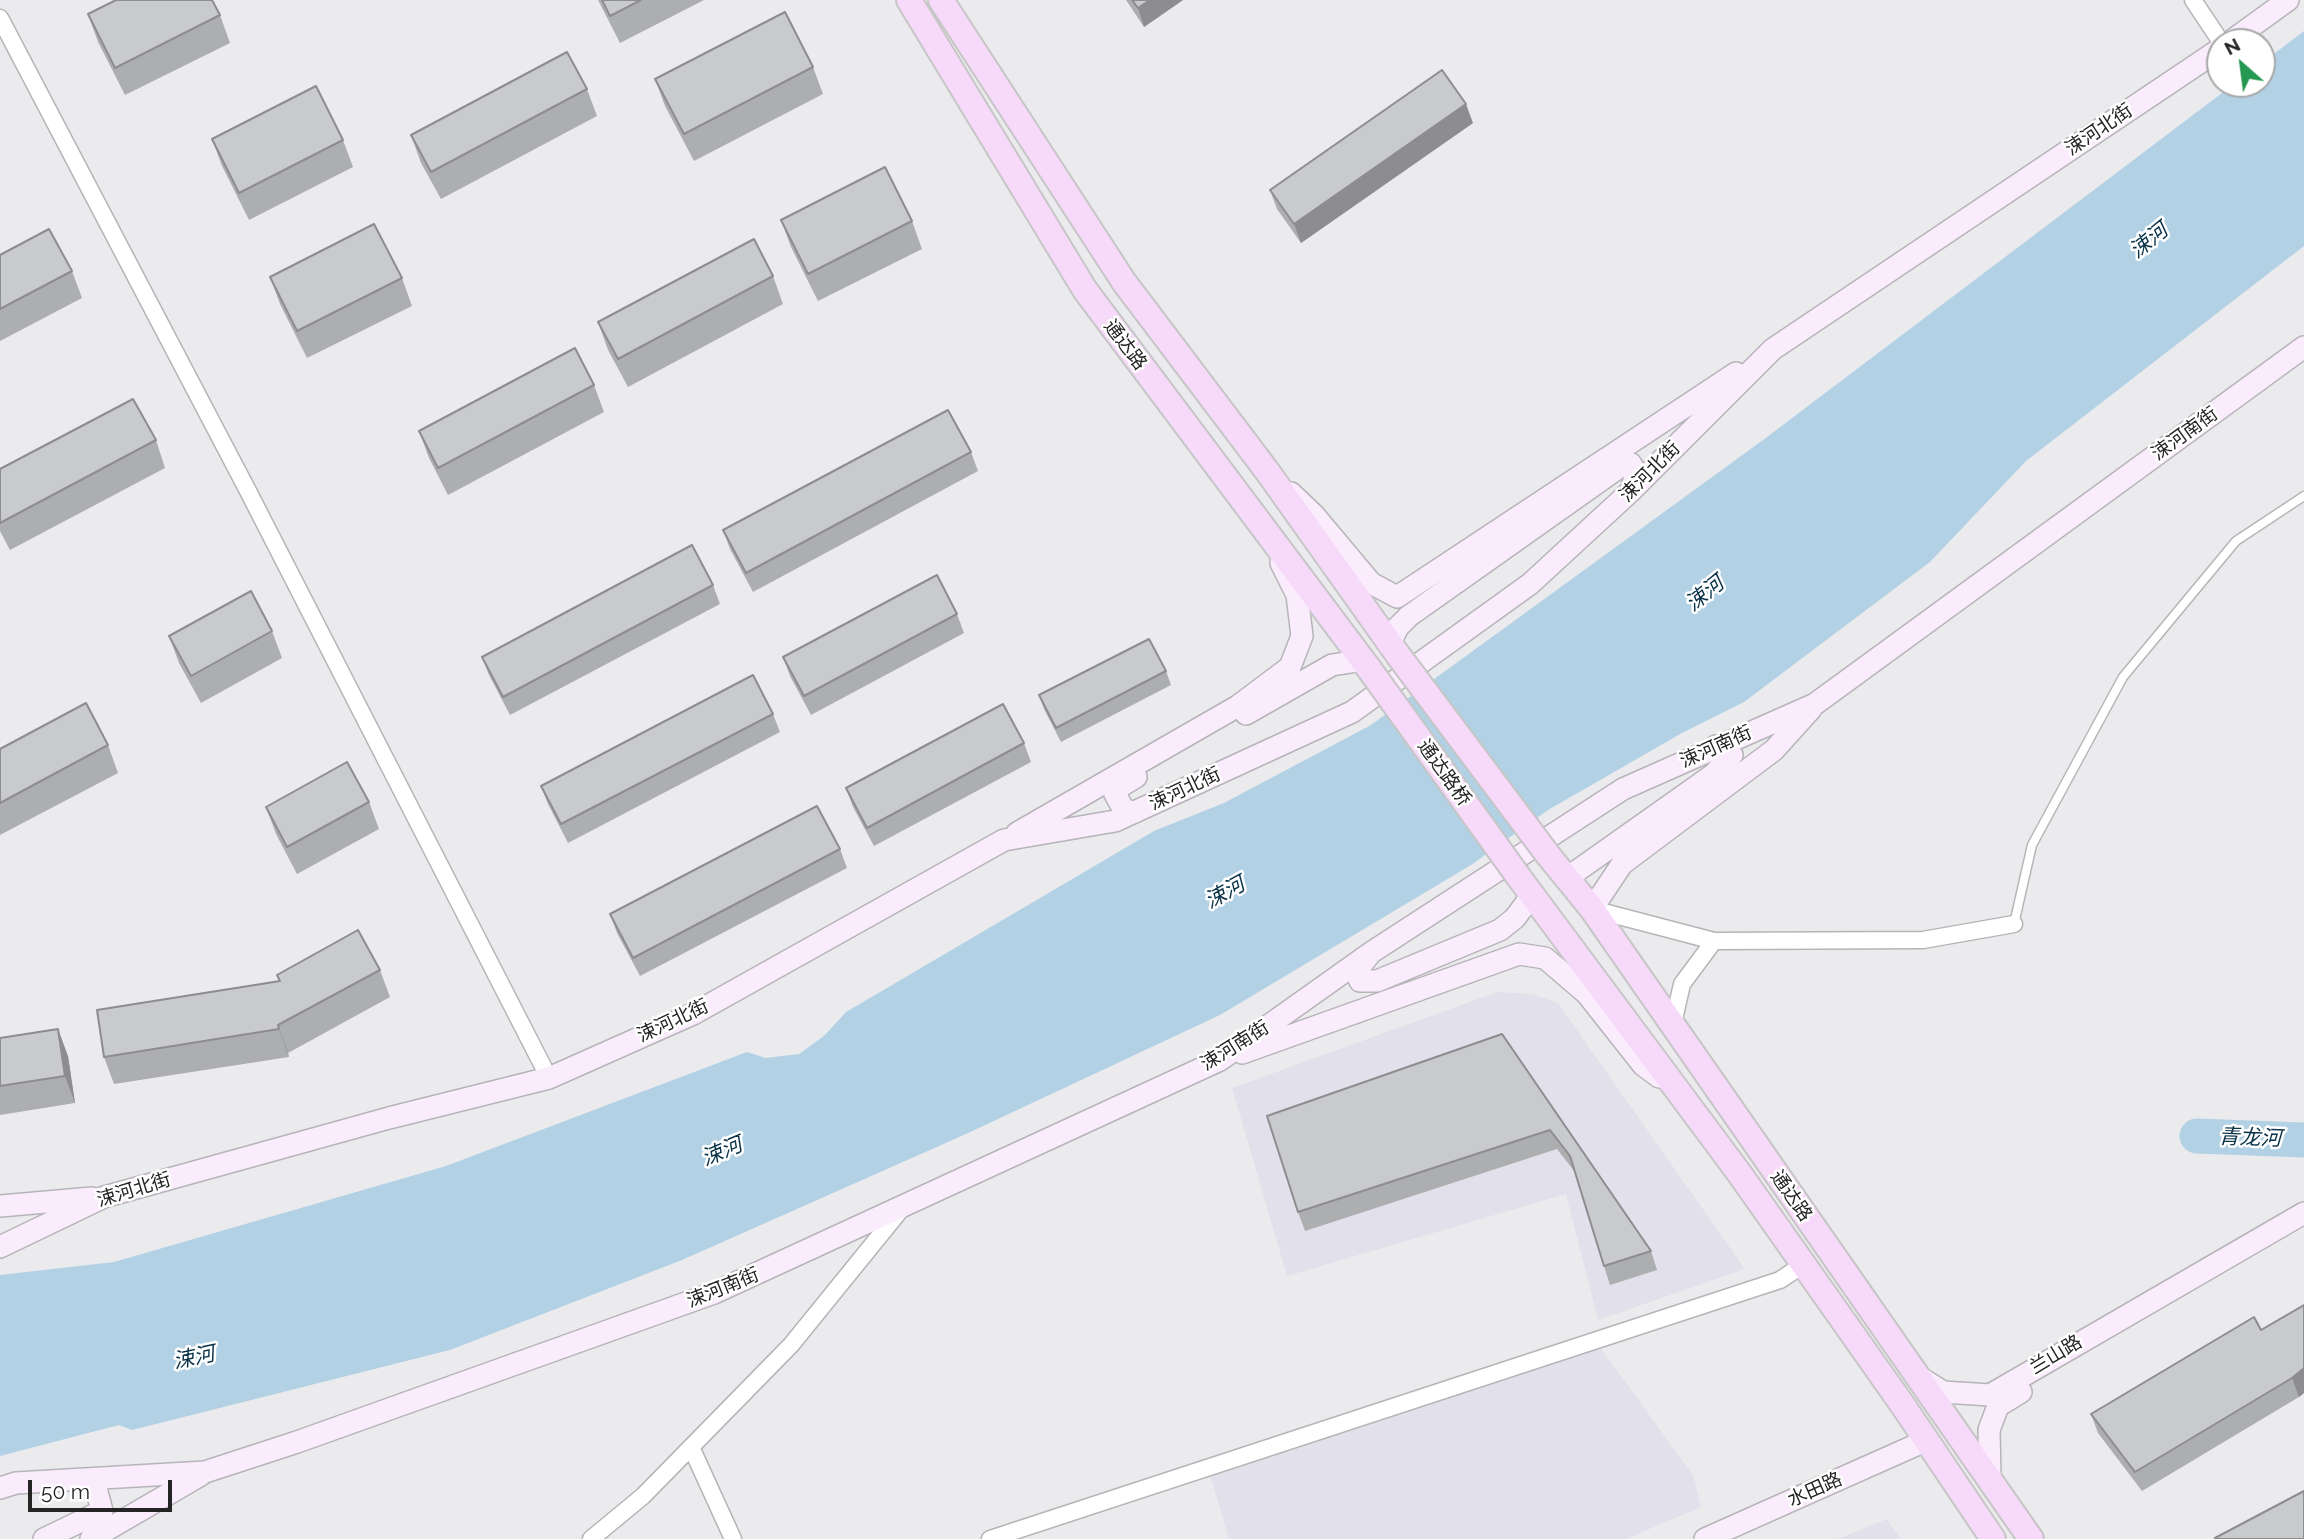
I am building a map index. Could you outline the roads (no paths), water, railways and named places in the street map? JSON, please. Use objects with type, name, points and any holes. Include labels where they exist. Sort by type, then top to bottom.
[{"type":"main road","name":"通达路","points":[[909,0],[1085,290],[1367,665]]},
{"type":"main road","name":"通达路","points":[[941,0],[1124,282],[1267,471],[1394,650]]},
{"type":"main road","points":[[2250,28],[2288,0]]},
{"type":"main road","name":"涑河北街","points":[[0,1247],[104,1197],[389,1118],[549,1078],[693,1014],[1004,840],[1115,821],[1352,712],[1530,584],[1631,491],[1773,349],[2206,58]]},
{"type":"main road","name":"涑河南街","points":[[0,1488],[16,1483],[205,1472],[714,1293],[1220,1060],[1372,951],[1623,789],[1815,704],[2304,347]]},
{"type":"main road","points":[[1267,471],[1314,515],[1371,583],[1397,597],[1773,349]]},
{"type":"main road","points":[[1394,650],[1398,627],[1409,616],[1621,466],[1631,464],[1636,473],[1631,491]]},
{"type":"main road","points":[[1004,840],[1238,706],[1290,667],[1303,636],[1297,595],[1270,539]]},
{"type":"main road","name":"通达路桥","points":[[1394,650],[1548,855]]},
{"type":"main road","points":[[1135,813],[1124,810],[1118,802],[1115,794],[1121,786],[1332,665],[1367,665]]},
{"type":"main road","name":"通达路桥","points":[[1367,665],[1525,886]]},
{"type":"main road","points":[[1592,909],[1622,864],[1774,750],[1815,704]]},
{"type":"main road","points":[[1567,878],[1714,774],[1732,755],[1716,746]]},
{"type":"main road","name":"通达路","points":[[1548,855],[1592,909],[2031,1539]]},
{"type":"main road","name":"通达路","points":[[1525,886],[1804,1264],[1993,1539]]},
{"type":"main road","points":[[1372,951],[1356,972],[1360,981],[1377,981],[1500,930],[1515,918],[1525,886]]},
{"type":"main road","points":[[1220,1060],[1518,954],[1545,958],[1587,993],[1643,1065],[1674,1088]]},
{"type":"main road","points":[[0,1206],[104,1197]]},
{"type":"main road","name":"兰山路","points":[[1916,1376],[1943,1392],[1990,1395],[2159,1294],[2193,1280],[2304,1213]]},
{"type":"main road","name":"兰山路","points":[[1990,1478],[1990,1430],[1998,1406],[2166,1304],[2193,1280]]},
{"type":"main road","name":"水田路","points":[[1705,1539],[1925,1441]]},
{"type":"main road","points":[[91,1539],[205,1472]]},
{"type":"main road","points":[[44,1539],[102,1511],[94,1480]]},
{"type":"street","points":[[2193,0],[2212,28]]},
{"type":"street","points":[[0,18],[248,491],[549,1078]]},
{"type":"street","points":[[1592,909],[1714,941],[1923,940],[2014,925]]},
{"type":"street","points":[[1673,1024],[1682,984],[1714,941]]},
{"type":"street","points":[[591,1539],[643,1496],[791,1345],[903,1207]]},
{"type":"street","points":[[990,1539],[1780,1280],[1804,1264]]},
{"type":"street","points":[[691,1447],[733,1539]]},
{"type":"lane","points":[[2014,925],[2032,845],[2123,677],[2236,541],[2304,496]]},
{"type":"water","name":"涑河","points":[[2304,31],[2304,246],[2026,461],[1930,562],[1744,702],[1682,733],[1548,810],[1471,865],[1220,1015],[966,1134],[682,1260],[450,1350],[132,1430],[119,1425],[0,1456],[0,1275],[114,1262],[446,1166],[747,1052],[766,1058],[799,1054],[824,1036],[846,1012],[1154,831],[1224,803],[1371,725],[1763,440],[2215,98],[2276,98],[2276,52]]},
{"type":"waterway","name":"青龙河","points":[[2197,1136],[2304,1140]]}]
